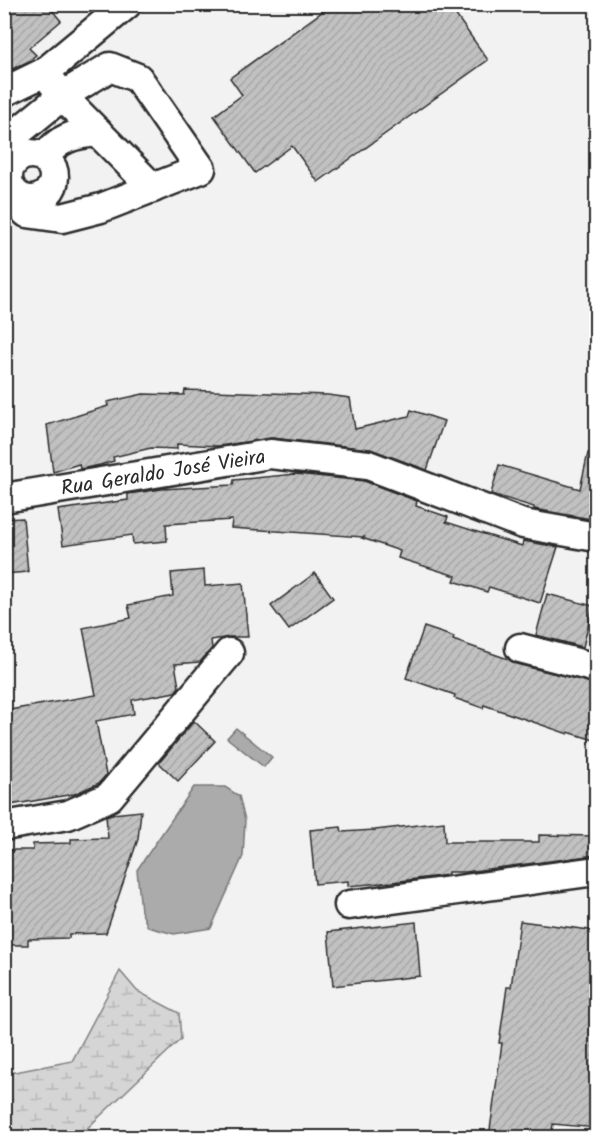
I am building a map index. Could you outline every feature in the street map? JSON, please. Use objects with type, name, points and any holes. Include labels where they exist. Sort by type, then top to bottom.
[{"type":"street","points":[[4,92],[45,72],[127,4]]},
{"type":"street","points":[[4,145],[62,96],[110,67],[138,78],[201,169],[101,208],[62,218],[27,213],[4,190]]},
{"type":"street","points":[[45,72],[62,96],[153,188]]},
{"type":"street","points":[[44,158],[52,146],[79,133],[98,132]]},
{"type":"street","name":"Rua Geraldo José Vieira","points":[[4,498],[270,454],[369,465],[523,524],[597,537]]},
{"type":"street","points":[[520,648],[597,668]]},
{"type":"street","points":[[4,826],[68,815],[109,797],[229,653]]},
{"type":"street","points":[[349,905],[597,871]]},
{"type":"green space","points":[[120,971],[137,991],[179,1013],[181,1039],[78,1137],[5,1137],[5,1071],[10,1073],[72,1061]]},
{"type":"shaded area","points":[[236,728],[272,757],[264,767],[227,738]]},
{"type":"shaded area","points":[[194,787],[225,787],[239,796],[245,820],[243,856],[211,928],[174,934],[148,927],[141,911],[137,870]]},
{"type":"building","points":[[4,4],[47,4],[61,21],[29,48],[36,55],[4,73]]},
{"type":"building","points":[[333,4],[448,4],[488,60],[318,182],[292,146],[255,173],[214,116],[242,95],[230,78]]},
{"type":"building","points":[[185,390],[328,395],[350,398],[355,429],[409,416],[411,410],[444,421],[427,470],[370,449],[272,438],[219,446],[177,444],[177,449],[151,448],[113,457],[114,461],[100,465],[80,469],[79,464],[53,472],[47,425],[108,406],[107,402],[143,394],[184,395]]},
{"type":"building","points":[[588,453],[597,454],[597,520],[534,509],[534,507],[491,494],[499,465],[580,489]]},
{"type":"building","points":[[296,474],[364,481],[417,501],[416,506],[448,517],[446,522],[522,546],[523,541],[558,547],[540,603],[489,587],[487,592],[454,581],[456,576],[398,558],[400,551],[362,538],[364,537],[231,528],[232,520],[166,524],[167,541],[133,544],[132,535],[63,545],[58,510],[128,500],[128,494],[162,489],[233,485],[234,480]]},
{"type":"building","points":[[23,518],[28,572],[4,574],[4,519]]},
{"type":"building","points":[[204,570],[205,586],[243,583],[248,637],[211,640],[212,648],[200,662],[175,664],[179,687],[175,692],[132,700],[134,714],[96,721],[106,775],[99,783],[74,794],[4,806],[4,711],[96,695],[83,628],[131,618],[128,605],[173,596],[171,573]]},
{"type":"building","points":[[315,573],[333,598],[289,630],[271,606]]},
{"type":"building","points":[[547,594],[593,606],[583,647],[536,635]]},
{"type":"building","points":[[424,627],[454,637],[453,640],[508,659],[516,664],[597,684],[597,741],[568,732],[568,734],[484,705],[483,708],[454,698],[455,695],[406,678]]},
{"type":"building","points":[[194,721],[215,741],[178,781],[159,763]]},
{"type":"building","points":[[141,811],[138,839],[106,933],[69,934],[69,938],[28,939],[28,945],[4,945],[4,850],[33,850],[33,844],[71,843],[71,839],[108,838],[106,816]]},
{"type":"building","points":[[444,822],[445,842],[539,842],[539,835],[597,836],[597,855],[465,872],[448,872],[448,875],[392,882],[348,886],[348,881],[315,884],[310,830],[341,827],[342,832]]},
{"type":"building","points":[[520,921],[597,931],[597,1128],[553,1124],[551,1137],[489,1137],[507,987],[511,987]]},
{"type":"building","points":[[416,922],[420,976],[333,986],[328,932]]}]
